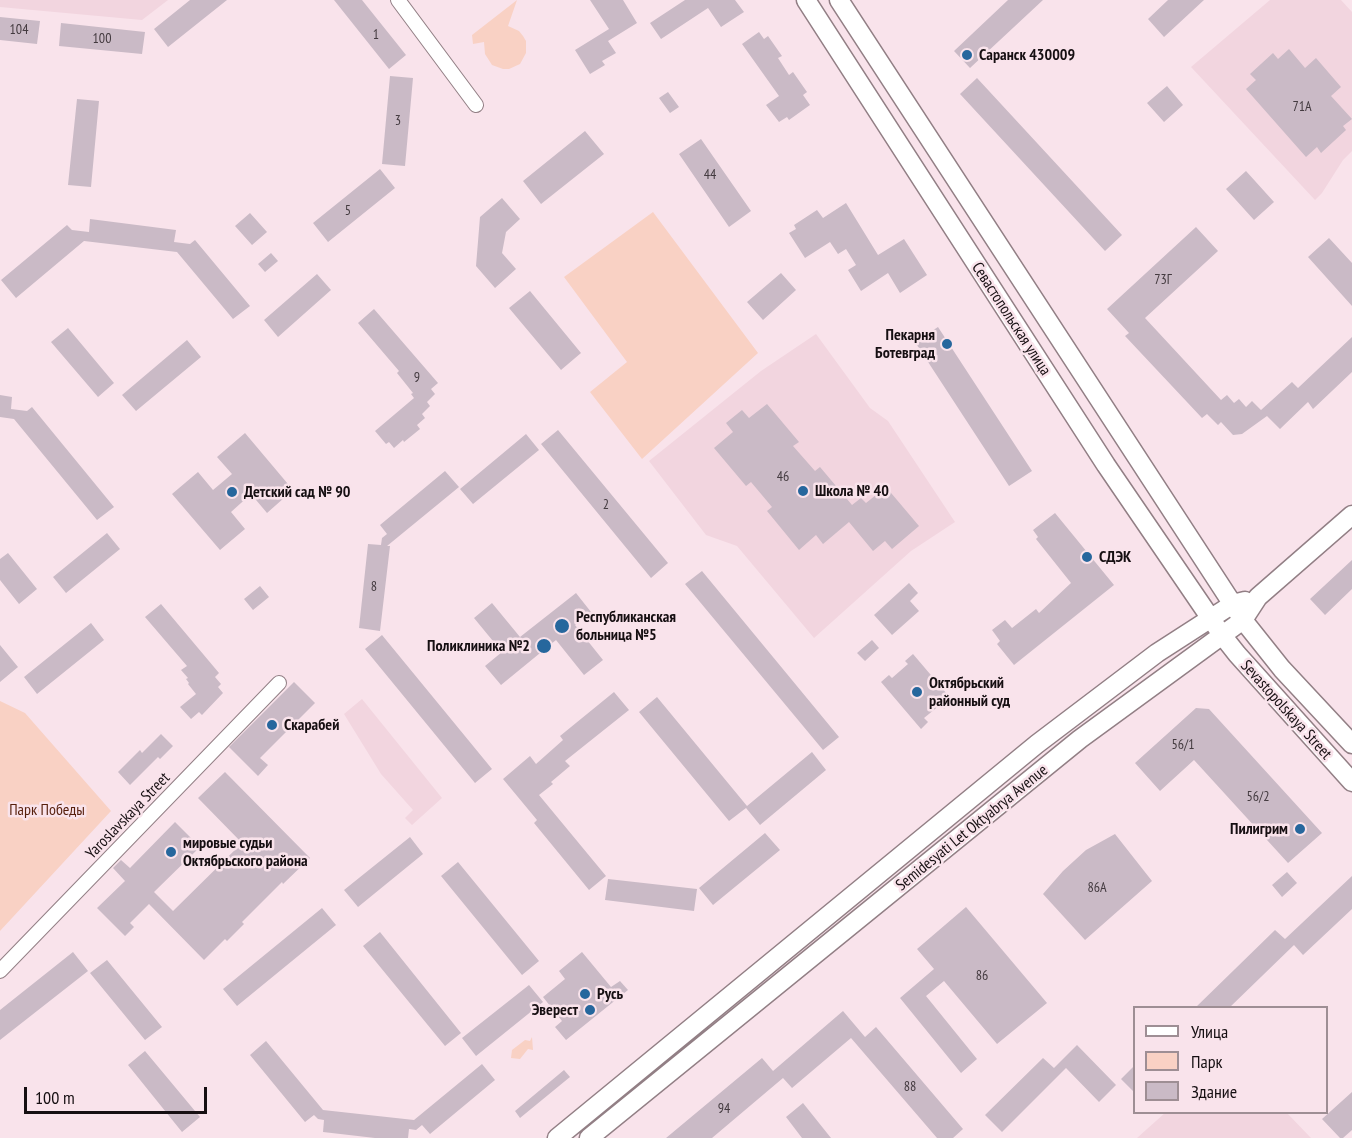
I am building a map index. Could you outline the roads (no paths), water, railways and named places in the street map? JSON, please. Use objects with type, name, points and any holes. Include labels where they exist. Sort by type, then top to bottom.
[{"type":"main road","name":"Севастопольская улица","points":[[806,0],[1106,465],[1222,635]]},
{"type":"main road","name":"Севастопольская улица","points":[[839,0],[1243,620]]},
{"type":"main road","name":"Semidesyati Let Oktyabrya Avenue","points":[[589,1138],[1096,727],[1243,620],[1258,597],[1352,515]]},
{"type":"main road","name":"Semidesyati Let Oktyabrya Avenue","points":[[557,1138],[815,925],[1095,699],[1157,653],[1210,618],[1233,604],[1258,597]]},
{"type":"main road","name":"Sevastopolskaya Street","points":[[1243,620],[1282,669],[1352,744]]},
{"type":"main road","name":"Sevastopolskaya Street","points":[[1222,635],[1274,697],[1352,782]]},
{"type":"main road","points":[[944,822],[963,836]]},
{"type":"main road","points":[[815,925],[831,943]]},
{"type":"main road","points":[[681,1037],[695,1052]]},
{"type":"street","points":[[398,0],[476,105]]},
{"type":"street","name":"Yaroslavskaya Street","points":[[0,971],[279,683]]},
{"type":"place","name":"Саранск 430009","points":[[967,55]]},
{"type":"place","name":"Пекарня Ботевград","points":[[947,344]]},
{"type":"place","name":"Школа № 40","points":[[803,491]]},
{"type":"place","name":"Детский сад № 90","points":[[232,492]]},
{"type":"place","name":"СДЭК","points":[[1087,557]]},
{"type":"place","name":"Республиканская больница №5","points":[[562,626]]},
{"type":"place","name":"Поликлиника №2","points":[[544,646]]},
{"type":"place","name":"Октябрьский районный суд","points":[[917,692]]},
{"type":"place","name":"Скарабей","points":[[272,725]]},
{"type":"place","name":"Пилигрим","points":[[1300,829]]},
{"type":"place","name":"мировые судьи Октябрьского района","points":[[171,852]]},
{"type":"place","name":"Русь","points":[[585,994]]},
{"type":"place","name":"Эверест","points":[[590,1010]]},
{"type":"park label","name":"Парк Победы","points":[[47,810]]}]
